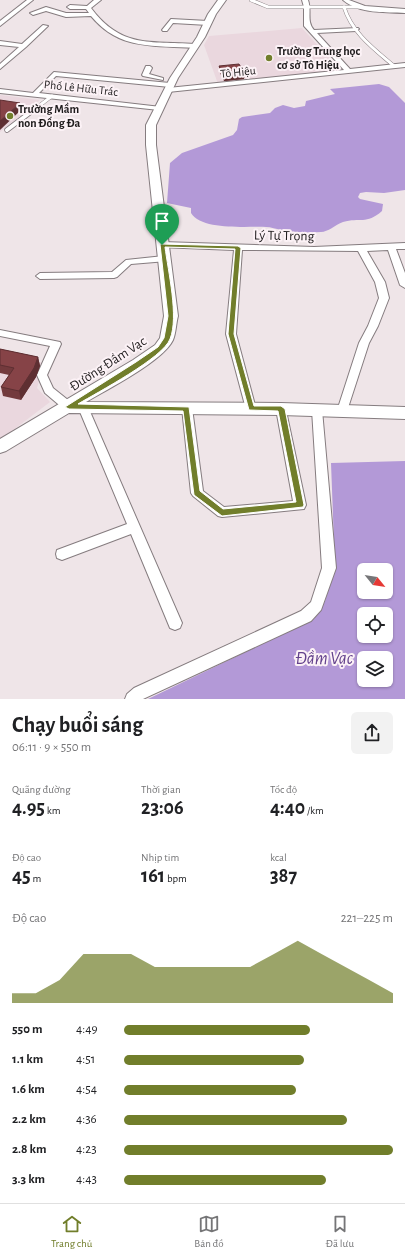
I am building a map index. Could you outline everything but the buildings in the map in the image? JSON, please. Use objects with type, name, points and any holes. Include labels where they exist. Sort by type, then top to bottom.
[{"type":"street","points":[[0,24],[30,0]]},
{"type":"street","points":[[88,8],[98,0]]},
{"type":"street","name":"Đường Đầm Vạc","points":[[0,447],[76,407],[160,348],[167,339],[171,316],[151,145],[151,125],[171,85],[221,0]]},
{"type":"street","points":[[304,0],[308,7],[306,22],[307,26],[349,71]]},
{"type":"street","points":[[346,0],[353,5],[361,7],[405,11]]},
{"type":"street","points":[[70,7],[88,8],[99,22],[116,36],[122,38],[145,42],[195,46]]},
{"type":"street","points":[[33,13],[46,9],[66,15],[93,14]]},
{"type":"street","points":[[165,30],[171,21],[208,23]]},
{"type":"street","points":[[0,67],[45,26]]},
{"type":"street","points":[[312,32],[356,29]]},
{"type":"street","points":[[0,43],[24,46]]},
{"type":"street","name":"Tô Hiệu","points":[[171,85],[349,71],[405,65]]},
{"type":"street","points":[[148,67],[149,68],[145,75],[160,79],[171,85]]},
{"type":"street","points":[[35,94],[54,74],[171,85]]},
{"type":"street","name":"Phố Lê Hữu Trác","points":[[0,91],[159,108]]},
{"type":"street","name":"Lý Tự Trọng","points":[[162,245],[256,249],[362,250],[405,246]]},
{"type":"street","points":[[391,247],[405,285]]},
{"type":"street","points":[[238,248],[231,334],[251,408]]},
{"type":"street","points":[[342,411],[364,342],[373,326],[384,298],[380,282],[362,250]]},
{"type":"street","points":[[40,276],[114,275],[129,262],[164,259]]},
{"type":"street","points":[[0,333],[56,344],[42,375],[49,390],[76,407],[251,408],[405,413]]},
{"type":"street","points":[[76,407],[134,527],[175,623]]},
{"type":"street","points":[[187,408],[197,493],[222,512],[300,505],[281,409]]},
{"type":"street","points":[[132,699],[139,694],[306,616],[316,606],[329,568],[317,410]]},
{"type":"street","points":[[62,554],[134,527]]},
{"type":"lane","points":[[251,0],[268,7],[361,7]]},
{"type":"lane","points":[[344,7],[346,18],[394,66]]},
{"type":"lane","points":[[7,130],[52,96]]},
{"type":"shaded area","name":"Trường Trung học cơ sở Tô Hiệu","points":[[302,28],[341,71],[218,84],[204,45],[209,36]]},
{"type":"shaded area","name":"Trường Mầm non Đống Đa","points":[[0,95],[40,100],[0,132]]},
{"type":"shaded area","points":[[0,354],[44,363],[37,388],[50,402],[0,440]]},
{"type":"water","points":[[379,84],[389,87],[405,103],[405,190],[384,193],[360,193],[358,197],[360,199],[383,204],[382,211],[372,218],[343,222],[324,232],[301,232],[268,227],[237,227],[205,223],[197,219],[191,213],[191,208],[167,203],[170,163],[182,153],[233,135],[237,130],[239,119],[242,117],[270,113],[275,108],[283,105],[294,108],[305,106],[306,101],[335,94],[330,89]]},
{"type":"water","name":"Đầm Vạc","points":[[405,461],[405,699],[148,699],[314,619],[325,601],[335,569],[331,463]]},
{"type":"place","name":"Trường Trung học cơ sở Tô Hiệu","points":[[269,58]]},
{"type":"place","name":"Trường Mầm non Đống Đa","points":[[10,116]]},
{"type":"route","points":[[162,245],[223,246],[238,248],[231,334],[251,408],[281,409],[300,505],[222,512],[197,493],[187,408],[69,407],[138,364],[160,348],[167,339],[171,316],[162,245]]}]
